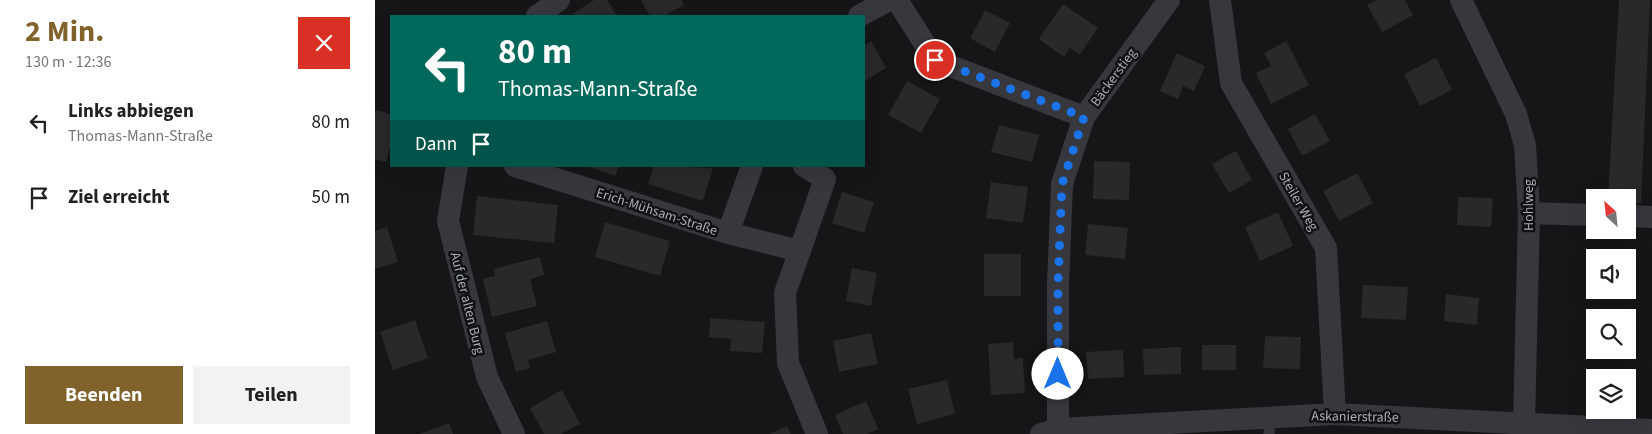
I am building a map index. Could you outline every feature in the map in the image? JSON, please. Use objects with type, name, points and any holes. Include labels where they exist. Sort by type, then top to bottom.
[{"type":"street","points":[[538,15],[559,0]]},
{"type":"street","points":[[861,15],[889,0]]},
{"type":"street","points":[[897,0],[935,60],[1084,117]]},
{"type":"street","name":"Bäckerstieg","points":[[1052,432],[1062,184],[1084,117],[1169,0]]},
{"type":"street","name":"Steiler Weg","points":[[1220,0],[1231,83],[1326,248],[1335,414]]},
{"type":"street","name":"Hohlweg","points":[[1461,0],[1516,114],[1525,145],[1529,213],[1524,424]]},
{"type":"street","name":"Auf der alten Burg","points":[[457,167],[448,222],[487,377],[514,434]]},
{"type":"street","name":"Erich-Mühsam-Straße","points":[[518,167],[728,234],[800,251]]},
{"type":"street","points":[[728,234],[752,167]]},
{"type":"street","points":[[806,167],[825,179],[785,294],[788,363],[817,434]]},
{"type":"street","points":[[1529,213],[1586,215]]},
{"type":"street","points":[[1636,216],[1652,217]]},
{"type":"street","name":"Askanierstraße","points":[[1052,432],[1270,426],[1335,414],[1524,424],[1598,431],[1652,430]]},
{"type":"building","points":[[594,0],[607,0],[616,15],[576,15],[574,13]]},
{"type":"building","points":[[641,0],[681,0],[684,5],[666,15],[649,15]]},
{"type":"building","points":[[1377,0],[1405,0],[1413,15],[1382,32],[1367,5]]},
{"type":"building","points":[[1619,0],[1650,0],[1641,203],[1636,203],[1636,189],[1608,189]]},
{"type":"building","points":[[1063,4],[1098,28],[1080,54],[1070,48],[1064,57],[1039,39]]},
{"type":"building","points":[[985,10],[1010,23],[995,52],[970,38]]},
{"type":"building","points":[[871,41],[886,68],[865,80],[865,45]]},
{"type":"building","points":[[1286,41],[1309,85],[1271,104],[1256,73],[1271,66],[1264,53]]},
{"type":"building","points":[[1177,53],[1205,66],[1194,91],[1183,86],[1178,99],[1160,91]]},
{"type":"building","points":[[1436,58],[1452,90],[1420,106],[1404,74]]},
{"type":"building","points":[[907,81],[940,99],[921,133],[888,115]]},
{"type":"building","points":[[375,110],[390,114],[390,146],[386,162],[375,159]]},
{"type":"building","points":[[1315,114],[1330,141],[1302,156],[1288,129]]},
{"type":"building","points":[[999,125],[1039,135],[1032,162],[991,152]]},
{"type":"building","points":[[1236,151],[1252,180],[1229,193],[1212,164]]},
{"type":"building","points":[[1094,161],[1130,162],[1129,200],[1093,199]]},
{"type":"building","points":[[589,167],[619,167],[615,176]]},
{"type":"building","points":[[654,167],[713,168],[703,201],[648,184]]},
{"type":"building","points":[[1357,173],[1373,203],[1339,221],[1323,191]]},
{"type":"building","points":[[991,182],[1028,187],[1023,223],[986,218]]},
{"type":"building","points":[[842,192],[874,202],[864,233],[832,223]]},
{"type":"building","points":[[477,196],[558,205],[554,243],[473,235]]},
{"type":"building","points":[[1458,197],[1493,198],[1491,227],[1457,225]]},
{"type":"building","points":[[1278,212],[1293,246],[1260,261],[1245,227]]},
{"type":"building","points":[[605,222],[670,241],[660,276],[595,257]]},
{"type":"building","points":[[1088,224],[1128,228],[1125,259],[1085,255]]},
{"type":"building","points":[[387,227],[398,262],[375,269],[375,231]]},
{"type":"building","points":[[984,254],[1021,254],[1021,296],[984,296]]},
{"type":"building","points":[[540,257],[544,275],[530,279],[537,306],[492,317],[483,279],[495,276],[494,269]]},
{"type":"building","points":[[852,268],[877,273],[871,306],[846,301]]},
{"type":"building","points":[[1363,285],[1408,287],[1406,320],[1361,318]]},
{"type":"building","points":[[1446,294],[1479,298],[1477,325],[1444,321]]},
{"type":"building","points":[[710,318],[765,322],[762,353],[730,351],[731,339],[709,337]]},
{"type":"building","points":[[415,320],[428,358],[393,370],[380,332]]},
{"type":"building","points":[[547,321],[556,352],[528,360],[530,368],[516,372],[505,333]]},
{"type":"building","points":[[871,333],[878,364],[839,372],[833,341]]},
{"type":"building","points":[[1265,336],[1301,337],[1300,369],[1263,368]]},
{"type":"building","points":[[1013,342],[1014,359],[1023,358],[1025,393],[991,395],[988,344]]},
{"type":"building","points":[[1202,345],[1236,345],[1236,370],[1202,370]]},
{"type":"building","points":[[1181,347],[1181,374],[1144,375],[1143,349]]},
{"type":"building","points":[[1123,350],[1124,377],[1088,379],[1086,352]]},
{"type":"building","points":[[947,380],[955,414],[917,424],[908,389]]},
{"type":"building","points":[[562,390],[580,424],[561,434],[544,434],[530,408]]},
{"type":"building","points":[[866,401],[878,429],[867,434],[843,434],[835,415]]},
{"type":"building","points":[[449,423],[453,434],[419,434]]},
{"type":"building","points":[[787,426],[791,434],[769,434]]},
{"type":"route","points":[[935,60],[1084,117],[1062,184],[1058,284],[1058,374]]}]
